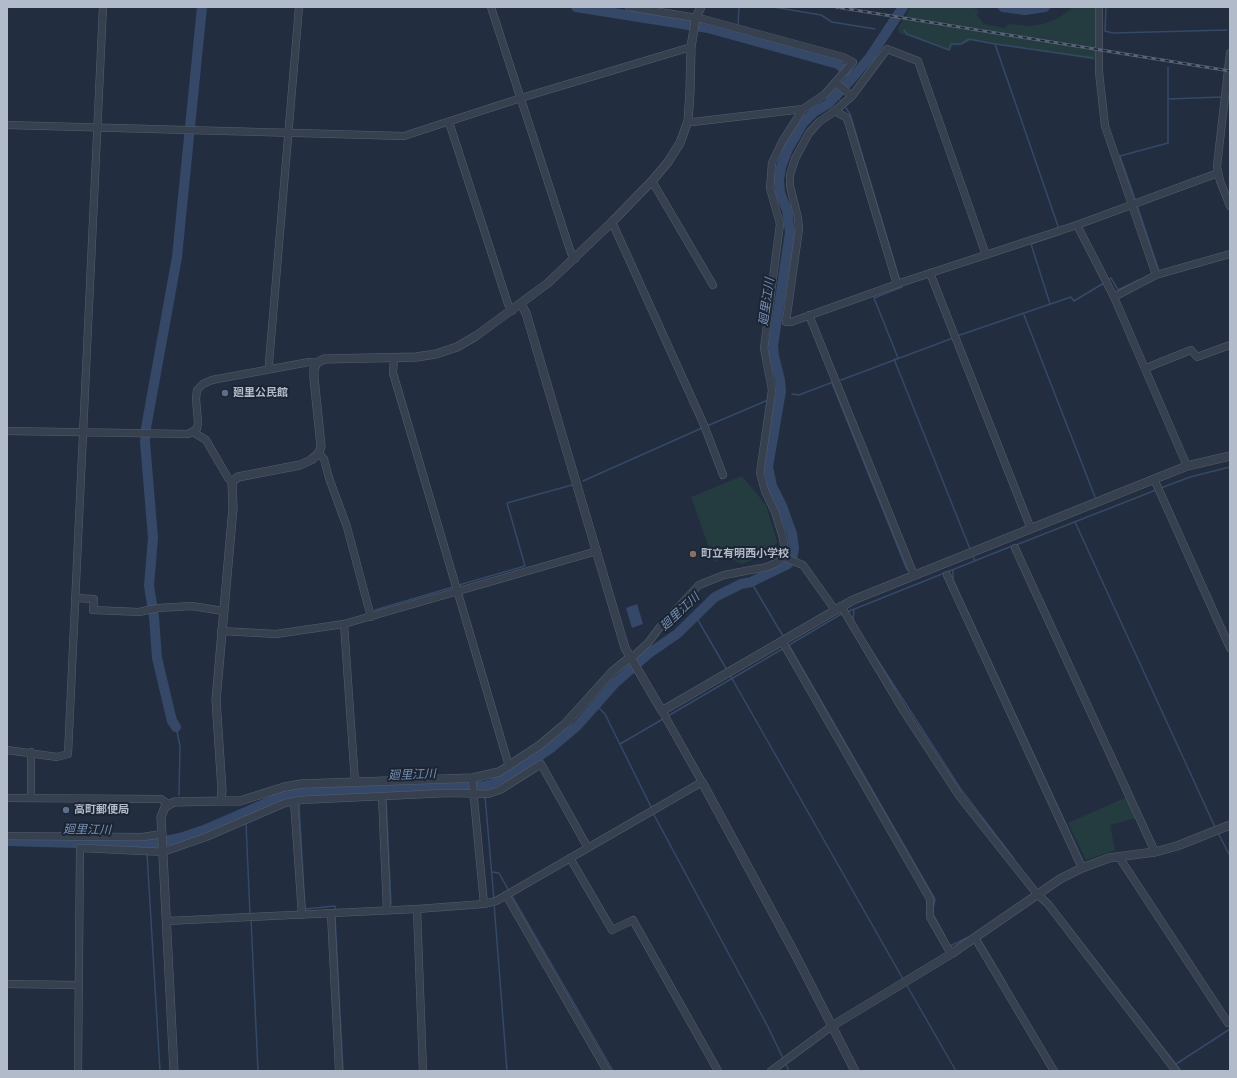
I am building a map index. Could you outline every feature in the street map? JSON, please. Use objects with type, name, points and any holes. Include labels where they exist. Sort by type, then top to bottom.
[{"type":"street","points":[[7,750],[32,752],[57,757],[68,754],[103,7]]},
{"type":"street","points":[[270,369],[269,362],[299,7]]},
{"type":"street","points":[[490,7],[571,253],[575,259]]},
{"type":"street","points":[[174,1071],[162,834],[162,810],[168,804],[174,802],[240,801],[284,787],[301,784],[473,780],[499,772],[540,745],[565,724],[612,672],[635,656],[648,643],[660,627],[699,585],[724,575],[767,567],[783,557],[785,552],[783,538],[775,512],[765,491],[760,473],[771,401],[771,380],[764,348],[780,224],[770,188],[770,174],[772,163],[782,142],[803,109],[824,94],[836,83],[853,62],[843,57],[696,17],[629,7]]},
{"type":"street","points":[[371,617],[347,527],[329,478],[324,459],[320,454],[321,446],[314,378],[314,369],[317,363],[324,359],[416,357],[436,354],[457,347],[476,336],[548,284],[575,259],[652,181],[668,162],[680,143],[688,121],[691,47],[696,17],[701,7]]},
{"type":"street","points":[[1099,7],[1099,72],[1104,121],[1135,203],[1155,273]]},
{"type":"street","points":[[7,126],[404,136],[521,98],[691,47]]},
{"type":"street","points":[[986,255],[918,61],[886,48],[852,96],[819,122],[809,133],[795,159],[790,174],[790,186],[798,218],[799,229],[786,322],[986,255],[1059,229],[1077,225],[1218,173]]},
{"type":"street","points":[[1230,53],[1224,94],[1218,173],[1230,206]]},
{"type":"street","points":[[836,83],[852,96]]},
{"type":"street","points":[[688,121],[693,122],[803,109]]},
{"type":"street","points":[[834,111],[847,118],[899,283]]},
{"type":"street","points":[[449,122],[508,304],[512,310]]},
{"type":"street","points":[[652,181],[714,285]]},
{"type":"street","points":[[612,222],[704,428],[723,475]]},
{"type":"street","points":[[1077,225],[1114,297],[1146,368],[1187,466]]},
{"type":"street","points":[[1114,297],[1155,273],[1230,254]]},
{"type":"street","points":[[930,273],[1031,529]]},
{"type":"street","points":[[521,304],[526,313],[630,659],[665,715],[702,782],[855,1071]]},
{"type":"street","points":[[809,315],[914,575]]},
{"type":"street","points":[[1146,368],[1191,350],[1197,357],[1230,345]]},
{"type":"street","points":[[394,358],[393,373],[508,766]]},
{"type":"street","points":[[7,431],[188,434],[197,429],[197,390],[203,384],[212,380],[270,369],[309,362],[317,363]]},
{"type":"street","points":[[193,432],[206,440],[228,478],[232,482],[233,508],[216,700],[222,790],[221,801]]},
{"type":"street","points":[[232,482],[238,477],[300,465],[320,454]]},
{"type":"street","points":[[665,715],[728,672],[784,643],[842,610],[853,600],[1031,529],[1157,487],[1187,466],[1230,456]]},
{"type":"street","points":[[1157,487],[1230,648]]},
{"type":"street","points":[[1015,548],[1155,852]]},
{"type":"street","points":[[221,631],[276,634],[344,624],[371,617],[456,588],[597,551]]},
{"type":"street","points":[[783,557],[803,565],[842,610],[903,710],[960,797],[1048,904],[1176,1071]]},
{"type":"street","points":[[948,575],[1082,868]]},
{"type":"street","points":[[76,598],[94,600],[93,610],[139,612],[158,608],[192,606],[223,611]]},
{"type":"street","points":[[344,624],[355,782]]},
{"type":"street","points":[[784,643],[930,899],[930,917],[951,954]]},
{"type":"street","points":[[31,798],[32,752]]},
{"type":"street","points":[[78,1071],[80,848],[163,852],[206,837],[246,819],[294,801],[449,793],[485,794],[500,790],[541,764],[588,848]]},
{"type":"street","points":[[473,780],[478,830],[490,903]]},
{"type":"street","points":[[166,922],[334,914],[490,903],[702,782]]},
{"type":"street","points":[[385,797],[387,910]]},
{"type":"street","points":[[7,798],[161,799],[168,804]]},
{"type":"street","points":[[294,801],[302,915]]},
{"type":"street","points":[[771,1071],[832,1026],[951,954],[1060,879],[1082,868],[1119,857],[1155,852],[1177,846],[1230,825]]},
{"type":"street","points":[[7,836],[142,837],[162,834]]},
{"type":"street","points":[[1119,857],[1228,1023]]},
{"type":"street","points":[[570,858],[612,930],[633,920],[718,1071]]},
{"type":"street","points":[[509,893],[607,1071]]},
{"type":"street","points":[[417,909],[423,1071]]},
{"type":"street","points":[[334,914],[339,1071]]},
{"type":"street","points":[[977,937],[1054,1071]]},
{"type":"street","points":[[7,984],[79,985]]},
{"type":"green space","points":[[911,7],[971,7],[978,10],[977,15],[984,24],[1005,28],[1009,24],[1029,26],[1043,24],[1059,18],[1073,7],[1097,7],[1096,60],[971,41],[961,45],[952,46],[950,51],[899,33],[898,28]]},
{"type":"green space","points":[[742,476],[766,505],[777,542],[772,552],[742,564],[727,557],[714,562],[691,497]]},
{"type":"green space","points":[[1127,797],[1136,818],[1110,825],[1115,850],[1086,860],[1068,823]]},
{"type":"water","points":[[637,604],[643,624],[632,628],[626,608]]},
{"type":"waterway","points":[[176,727],[172,721],[157,658],[154,617],[149,586],[153,538],[145,442],[146,428],[177,257],[202,7]]},
{"type":"waterway","points":[[576,7],[708,28],[838,64],[853,77]]},
{"type":"waterway","points":[[738,25],[739,7]]},
{"type":"waterway","points":[[773,7],[821,15],[832,22],[875,29]]},
{"type":"waterway","name":"廻里江川","points":[[7,841],[147,845],[180,838],[204,830],[280,797],[297,792],[484,786],[492,784],[534,760],[551,748],[577,726],[615,683],[648,654],[677,634],[715,597],[788,564],[792,559],[794,549],[792,534],[782,506],[772,486],[768,467],[781,391],[773,346],[790,232],[787,210],[780,193],[779,180],[781,167],[788,149],[803,123],[814,112],[828,104],[853,77],[870,57],[903,7]]},
{"type":"waterway","name":"廻里江川","points":[[1003,7],[1025,10],[1045,7]]},
{"type":"waterway","points":[[1106,7],[1105,31],[1113,33],[1227,30]]},
{"type":"waterway","points":[[904,30],[907,34],[949,50],[951,44],[961,44],[969,39],[995,44],[1059,229]]},
{"type":"waterway","points":[[735,36],[736,31]]},
{"type":"waterway","points":[[996,44],[1093,58]]},
{"type":"waterway","points":[[1136,202],[1120,156],[1168,143],[1168,67]]},
{"type":"waterway","points":[[1228,97],[1230,87]]},
{"type":"waterway","name":"廻里江川","points":[[836,97],[840,100]]},
{"type":"waterway","points":[[1168,99],[1222,97]]},
{"type":"waterway","points":[[846,108],[850,114],[900,281]]},
{"type":"waterway","points":[[1137,205],[1159,271]]},
{"type":"waterway","points":[[1050,304],[1031,244],[1060,234]]},
{"type":"waterway","points":[[1108,280],[1111,278],[1118,290],[1139,280]]},
{"type":"waterway","points":[[957,336],[1071,297],[1074,301],[1104,283]]},
{"type":"waterway","points":[[898,358],[874,298],[902,287],[901,284]]},
{"type":"waterway","points":[[1024,315],[1095,497]]},
{"type":"waterway","points":[[841,380],[953,338]]},
{"type":"waterway","points":[[894,359],[970,549]]},
{"type":"waterway","points":[[792,394],[799,395],[833,382]]},
{"type":"waterway","points":[[832,383],[907,570]]},
{"type":"waterway","points":[[707,426],[768,400]]},
{"type":"waterway","name":"廻里江川","points":[[772,400],[780,401]]},
{"type":"waterway","points":[[583,481],[702,428]]},
{"type":"waterway","points":[[1161,488],[1190,477],[1230,467]]},
{"type":"waterway","points":[[459,585],[525,566],[507,503],[572,485]]},
{"type":"waterway","points":[[1016,545],[1156,490]]},
{"type":"waterway","points":[[1075,522],[1215,827]]},
{"type":"waterway","points":[[847,612],[1012,546]]},
{"type":"waterway","points":[[972,554],[975,561]]},
{"type":"waterway","points":[[953,570],[953,580],[1083,861]]},
{"type":"waterway","points":[[751,582],[783,636]]},
{"type":"waterway","points":[[375,610],[453,587]]},
{"type":"waterway","points":[[853,620],[854,610]]},
{"type":"waterway","points":[[843,613],[789,645],[935,899],[933,909]]},
{"type":"waterway","points":[[695,615],[727,670]]},
{"type":"waterway","points":[[866,642],[960,788],[1014,859]]},
{"type":"waterway","points":[[668,716],[784,648]]},
{"type":"waterway","points":[[730,675],[903,979]]},
{"type":"waterway","points":[[596,705],[605,714],[652,809]]},
{"type":"waterway","points":[[620,744],[663,719]]},
{"type":"waterway","points":[[176,727],[180,746],[179,795]]},
{"type":"waterway","name":"廻里江川","points":[[484,786],[485,792]]},
{"type":"waterway","name":"廻里江川","points":[[386,789],[386,794]]},
{"type":"waterway","name":"廻里江川","points":[[297,792],[298,796]]},
{"type":"waterway","points":[[485,796],[494,900]]},
{"type":"waterway","points":[[386,798],[391,904]]},
{"type":"waterway","points":[[299,805],[305,909],[335,906],[335,911]]},
{"type":"waterway","name":"廻里江川","points":[[245,813],[246,817]]},
{"type":"waterway","points":[[653,813],[767,1025],[783,1058]]},
{"type":"waterway","points":[[246,823],[250,915]]},
{"type":"waterway","points":[[1218,833],[1230,856]]},
{"type":"waterway","points":[[147,853],[160,1071]]},
{"type":"waterway","points":[[492,872],[499,873],[509,891]]},
{"type":"waterway","points":[[511,894],[613,1071]]},
{"type":"waterway","points":[[494,903],[507,1071]]},
{"type":"waterway","points":[[933,914],[945,936]]},
{"type":"waterway","points":[[335,915],[343,1071]]},
{"type":"waterway","points":[[251,919],[258,1071]]},
{"type":"waterway","points":[[1066,922],[1181,1071]]},
{"type":"waterway","points":[[950,946],[971,936]]},
{"type":"waterway","points":[[979,938],[1007,985]]},
{"type":"waterway","points":[[906,984],[956,1071]]},
{"type":"waterway","points":[[1176,1064],[1230,1029]]},
{"type":"waterway","points":[[786,1064],[789,1071]]},
{"type":"railway","points":[[836,7],[1230,71]]},
{"type":"place","name":"廻里公民館","points":[[225,393]]},
{"type":"place","name":"町立有明西小学校","points":[[693,554]]},
{"type":"place","name":"高町郵便局","points":[[66,810]]}]
